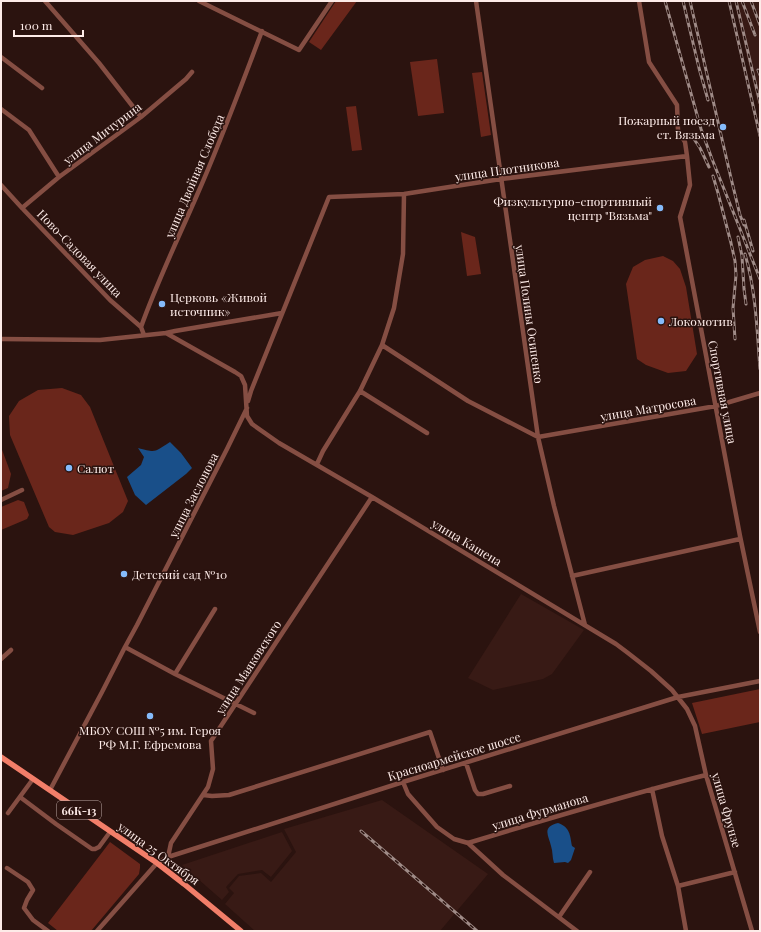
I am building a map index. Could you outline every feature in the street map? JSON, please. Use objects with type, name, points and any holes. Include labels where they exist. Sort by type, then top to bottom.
[{"type":"main road","name":"улица 25 Октября","points":[[1,757],[157,863],[241,931]]},
{"type":"street","points":[[45,1],[100,63],[141,116]]},
{"type":"street","points":[[199,1],[299,50],[332,1]]},
{"type":"street","name":"улица Полины Осипенко","points":[[476,1],[538,437],[585,625]]},
{"type":"street","name":"Спортивная улица","points":[[639,1],[649,62],[677,105],[678,130],[685,142],[690,185],[680,217],[740,539],[760,632]]},
{"type":"street","name":"улица Двойная Слобода","points":[[141,327],[233,109],[262,31]]},
{"type":"street","points":[[1,57],[42,88]]},
{"type":"street","name":"улица Мичурина","points":[[22,208],[59,177],[141,116],[186,79],[192,72]]},
{"type":"street","points":[[1,109],[29,130],[59,177]]},
{"type":"street","name":"улица Плотникова","points":[[329,197],[404,194],[501,179],[687,156]]},
{"type":"street","name":"Ново-Садовая улица","points":[[1,185],[110,300],[141,327],[144,335]]},
{"type":"street","points":[[317,464],[323,451],[360,391],[382,346],[394,308],[403,254],[404,194]]},
{"type":"street","name":"улица Заслонова","points":[[50,790],[137,625],[221,462],[247,408],[251,391],[329,197]]},
{"type":"street","points":[[1,339],[100,340],[166,333],[282,313]]},
{"type":"street","points":[[166,333],[241,376],[245,385],[247,408]]},
{"type":"street","points":[[382,346],[468,401],[538,437]]},
{"type":"street","points":[[360,391],[427,433]]},
{"type":"street","name":"улица Матросова","points":[[538,437],[716,406],[760,393]]},
{"type":"street","name":"улица Кашена","points":[[247,408],[248,416],[252,424],[279,442],[585,625],[628,653],[652,671],[678,697]]},
{"type":"street","points":[[1,500],[22,490]]},
{"type":"street","name":"улица Маяковского","points":[[168,857],[171,844],[208,787],[213,769],[211,741],[372,497]]},
{"type":"street","points":[[572,576],[740,539]]},
{"type":"street","points":[[175,674],[215,609]]},
{"type":"street","points":[[125,646],[175,674],[235,705],[254,713]]},
{"type":"street","points":[[1,659],[11,650]]},
{"type":"street","name":"Красноармейское шоссе","points":[[97,931],[157,863],[168,857],[403,782],[678,697],[760,681]]},
{"type":"street","name":"улица Фрунзе","points":[[678,697],[687,709],[694,726],[706,775],[752,931]]},
{"type":"street","points":[[203,795],[229,795],[430,732],[443,770]]},
{"type":"street","points":[[466,763],[475,790],[478,794],[483,794],[510,786]]},
{"type":"street","name":"улица Фурманова","points":[[468,843],[563,814],[706,775]]},
{"type":"street","points":[[8,813],[34,779]]},
{"type":"street","points":[[403,782],[408,794],[437,827],[454,839],[468,843],[503,876],[577,931]]},
{"type":"street","points":[[652,789],[662,836],[678,886],[686,931]]},
{"type":"street","points":[[20,797],[92,849],[99,847],[110,832]]},
{"type":"street","points":[[7,868],[28,882],[33,890],[24,908],[33,920],[48,931]]},
{"type":"street","points":[[558,917],[590,872]]},
{"type":"street","points":[[678,886],[735,872]]},
{"type":"shaded area","points":[[336,1],[357,1],[321,50],[309,42]]},
{"type":"shaded area","points":[[734,1],[760,1],[760,115]]},
{"type":"shaded area","points":[[437,59],[444,113],[418,116],[410,62]]},
{"type":"shaded area","points":[[482,72],[491,135],[481,137],[472,73]]},
{"type":"shaded area","points":[[356,106],[362,150],[352,151],[346,107]]},
{"type":"shaded area","points":[[461,232],[475,237],[481,274],[467,276]]},
{"type":"shaded area","name":"Локомотив","points":[[663,256],[673,261],[680,269],[686,287],[697,354],[686,371],[668,373],[646,365],[637,359],[626,284],[633,267],[645,260]]},
{"type":"shaded area","name":"Салют","points":[[62,388],[81,395],[90,407],[128,501],[123,512],[109,523],[73,535],[55,532],[49,527],[10,435],[9,416],[19,401],[38,390]]},
{"type":"shaded area","points":[[1,447],[11,474],[8,488],[1,491]]},
{"type":"shaded area","points":[[18,500],[24,502],[29,515],[27,519],[1,530],[1,507]]},
{"type":"shaded area","points":[[521,594],[584,630],[552,674],[543,679],[493,690],[468,678]]},
{"type":"shaded area","points":[[760,689],[760,722],[702,734],[692,703]]},
{"type":"shaded area","points":[[382,800],[488,874],[440,931],[255,931],[225,904],[234,893],[229,888],[239,876],[261,873],[271,882],[296,852],[284,829]]},
{"type":"shaded area","points":[[282,832],[292,851],[271,877],[262,870],[238,874],[226,887],[229,892],[222,900],[182,865]]},
{"type":"shaded area","points":[[110,842],[140,864],[139,874],[91,931],[58,931],[48,923]]},
{"type":"water","points":[[170,442],[181,453],[192,468],[146,505],[135,495],[127,477],[141,465],[144,457],[138,448],[155,451]]},
{"type":"water","points":[[558,823],[567,829],[572,846],[575,848],[571,860],[568,863],[554,863],[553,861],[552,848],[547,832],[549,827]]},
{"type":"railway","points":[[665,1],[701,129],[760,279]]},
{"type":"railway","points":[[683,1],[708,100]]},
{"type":"railway","points":[[690,1],[731,178],[744,225]]},
{"type":"railway","points":[[729,1],[760,136]]},
{"type":"railway","points":[[736,1],[760,103]]},
{"type":"railway","points":[[742,1],[755,35]]},
{"type":"railway","points":[[751,1],[760,25]]},
{"type":"railway","points":[[758,70],[760,75]]},
{"type":"railway","points":[[692,136],[700,148],[709,167]]},
{"type":"railway","points":[[713,176],[735,261],[736,275],[733,308],[735,339]]},
{"type":"railway","points":[[744,220],[753,251]]},
{"type":"railway","points":[[738,237],[742,256],[746,304]]},
{"type":"railway","points":[[745,254],[754,297],[760,369]]},
{"type":"railway","points":[[361,831],[477,931]]},
{"type":"place","name":"Пожарный поезд ст. Вязьма","points":[[723,127]]},
{"type":"place","name":"Физкультурно-спортивный центр \"Вязьма\"","points":[[660,208]]},
{"type":"place","name":"Церковь «Живой источник»","points":[[162,304]]},
{"type":"place","name":"Локомотив","points":[[661,321]]},
{"type":"place","name":"Салют","points":[[69,468]]},
{"type":"place","name":"Детский сад №10","points":[[124,574]]},
{"type":"place","name":"МБОУ СОШ №5 им. Героя РФ М.Г. Ефремова","points":[[150,716]]}]
